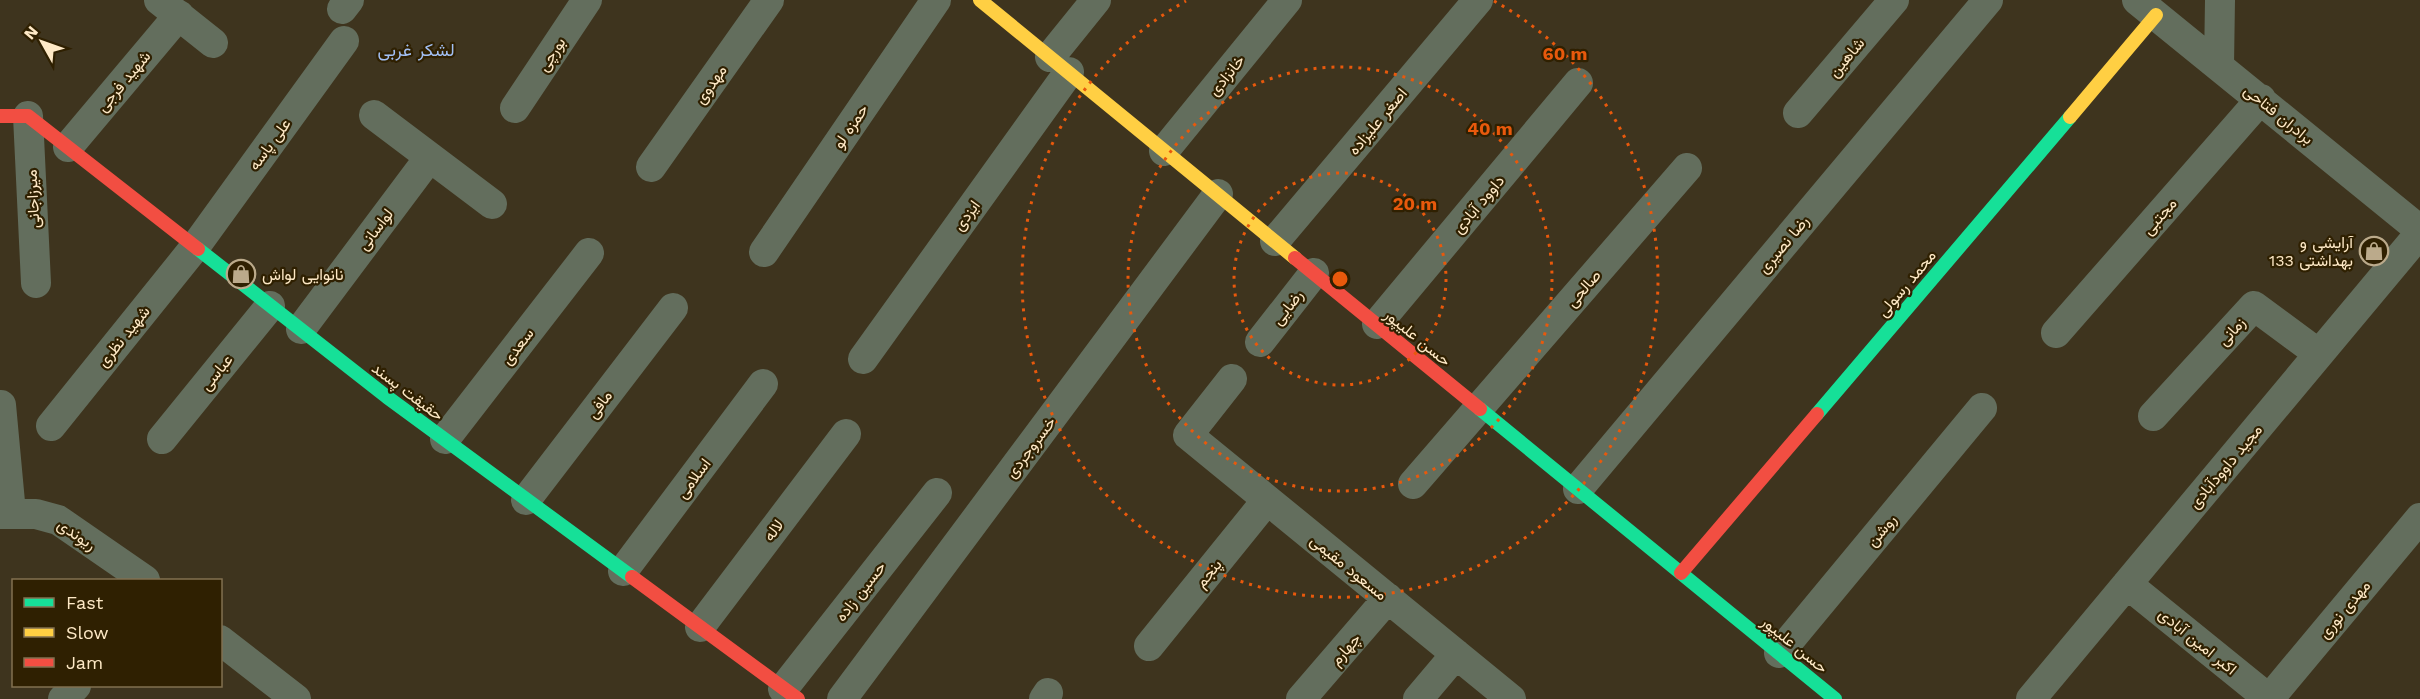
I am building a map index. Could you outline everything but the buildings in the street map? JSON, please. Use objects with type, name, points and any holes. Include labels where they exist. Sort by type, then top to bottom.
[{"type":"street","name":"بورچی","points":[[516,108],[587,0]]},
{"type":"street","name":"مهدوی","points":[[651,167],[769,0]]},
{"type":"street","name":"حمزه لو","points":[[764,252],[936,0]]},
{"type":"street","name":"حسن علیپور","points":[[980,0],[1835,699]]},
{"type":"street","name":"ایزدی","points":[[862,359],[1059,64],[1096,0]]},
{"type":"street","name":"خانزادی","points":[[1164,151],[1287,0]]},
{"type":"street","name":"اصغر علیزاده","points":[[1275,241],[1478,0]]},
{"type":"street","name":"شاهین","points":[[1798,113],[1894,0]]},
{"type":"street","name":"رضا نصیری","points":[[1578,489],[1988,0]]},
{"type":"street","points":[[2219,65],[2220,0]]},
{"type":"street","points":[[169,8],[213,43]]},
{"type":"street","name":"شهید فرجی","points":[[68,147],[169,8]]},
{"type":"street","name":"برادران فتاحی","points":[[2146,8],[2261,99],[2420,231]]},
{"type":"street","name":"محمد رسولی","points":[[1681,573],[2146,8]]},
{"type":"street","name":"علی پاسه","points":[[195,247],[344,41]]},
{"type":"street","name":"داوود آبادی","points":[[1377,324],[1578,83]]},
{"type":"street","name":"مجتبی","points":[[2056,333],[2261,99]]},
{"type":"street","name":"حقیقت پسند","points":[[14,116],[68,147],[270,306],[445,439],[791,694]]},
{"type":"street","name":"میرزاجانی","points":[[14,116],[36,283]]},
{"type":"street","points":[[374,116],[492,204]]},
{"type":"street","name":"لواسانی","points":[[301,329],[429,158]]},
{"type":"street","name":"صالحی","points":[[1413,484],[1687,168]]},
{"type":"street","name":"خسروجردی","points":[[842,699],[1218,195]]},
{"type":"street","name":"مجید داوودآبادی","points":[[2031,699],[2420,231]]},
{"type":"street","name":"شهید نظری","points":[[51,426],[195,247]]},
{"type":"street","name":"سعدی","points":[[445,439],[588,253]]},
{"type":"street","name":"رضایی","points":[[1260,342],[1314,273]]},
{"type":"street","name":"عباسی","points":[[162,439],[270,306]]},
{"type":"street","name":"زمانی","points":[[2153,416],[2254,306],[2319,354]]},
{"type":"street","name":"مافی","points":[[526,500],[673,308]]},
{"type":"street","name":"مسعود مقیمی","points":[[1232,379],[1188,435],[1511,699]]},
{"type":"street","name":"اسلامی","points":[[623,571],[763,384]]},
{"type":"street","points":[[0,405],[5,514]]},
{"type":"street","name":"روشن","points":[[1779,653],[1982,408]]},
{"type":"street","name":"لاله","points":[[700,627],[846,434]]},
{"type":"street","name":"حسین زاده","points":[[791,694],[937,493]]},
{"type":"street","name":"پنجم","points":[[1149,646],[1267,500]]},
{"type":"street","name":"ریوندی","points":[[5,514],[36,514],[58,520],[144,579]]},
{"type":"street","name":"مهدی نوری","points":[[2269,699],[2420,518]]},
{"type":"street","name":"اکبر امین آبادی","points":[[2127,584],[2269,699]]},
{"type":"street","name":"چهارم","points":[[1301,699],[1388,598]]},
{"type":"street","points":[[222,642],[296,699]]},
{"type":"street","points":[[1418,699],[1456,654]]},
{"type":"street","points":[[63,699],[75,687]]},
{"type":"traffic: fast","points":[[1817,414],[2070,117]]},
{"type":"traffic: fast","points":[[198,249],[387,397],[632,577]]},
{"type":"traffic: fast","points":[[1480,409],[1835,699]]},
{"type":"traffic: slow","points":[[980,0],[1295,258]]},
{"type":"traffic: slow","points":[[2070,117],[2156,15]]},
{"type":"traffic: jam","points":[[0,116],[28,116],[198,249]]},
{"type":"traffic: jam","points":[[1295,258],[1480,409]]},
{"type":"traffic: jam","points":[[1681,573],[1817,414]]},
{"type":"traffic: jam","points":[[632,577],[798,699]]},
{"type":"place","name":"آرایشی و بهداشتی 133","points":[[2374,251]]},
{"type":"place","name":"نانوایی لواش","points":[[241,274]]},
{"type":"district","name":"لشکر غربی","points":[[416,50]]}]
